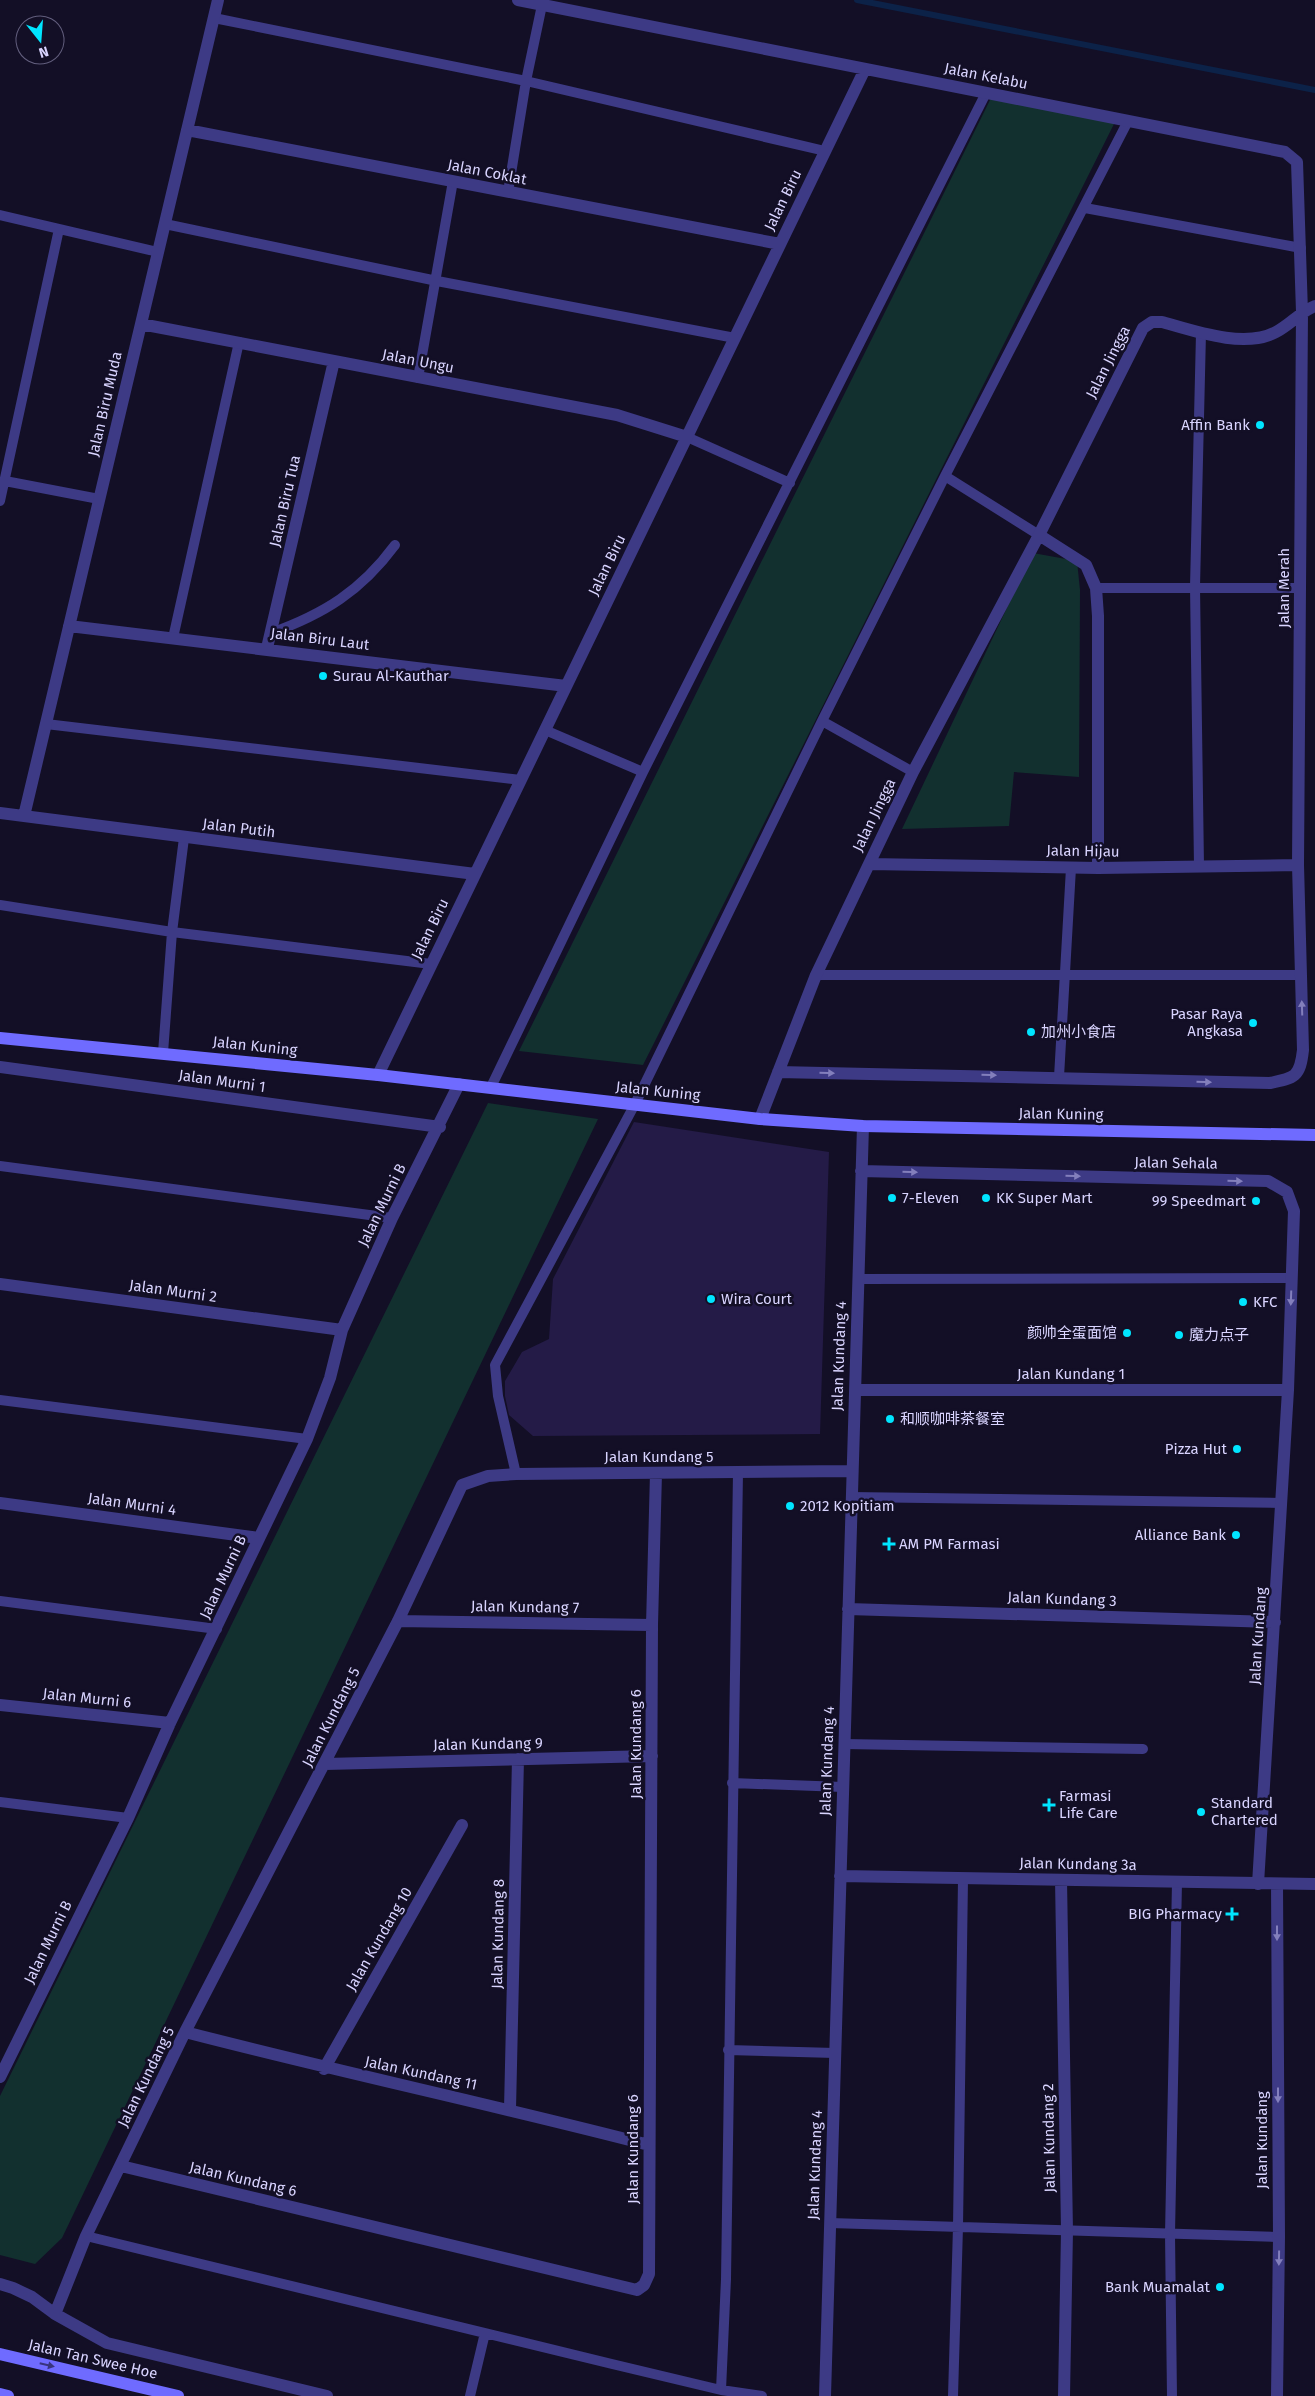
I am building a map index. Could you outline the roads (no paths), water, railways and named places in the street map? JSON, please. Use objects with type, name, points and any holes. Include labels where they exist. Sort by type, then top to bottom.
[{"type":"street","name":"Jalan Biru Muda","points":[[24,816],[218,0]]},
{"type":"street","name":"Jalan Kelabu","points":[[518,0],[1285,152],[1298,162],[1302,312]]},
{"type":"street","name":"Jalan Biru","points":[[378,1075],[865,69]]},
{"type":"street","name":"Jalan Coklat","points":[[187,130],[780,244]]},
{"type":"street","name":"Jalan Jingga","points":[[760,1118],[816,975],[913,772],[1039,535],[1143,328],[1152,322],[1162,322],[1202,333],[1233,338],[1261,338],[1277,332],[1302,312],[1315,306]]},
{"type":"street","name":"Jalan Merah","points":[[778,1072],[1270,1083],[1287,1080],[1297,1075],[1301,1067],[1303,1050],[1298,865],[1302,312]]},
{"type":"street","name":"Jalan Ungu","points":[[141,324],[418,378],[617,414],[687,437]]},
{"type":"street","name":"Jalan Biru Tua","points":[[267,648],[334,361]]},
{"type":"street","points":[[1039,535],[1086,565],[1096,588],[1098,616],[1098,868]]},
{"type":"street","name":"Jalan Biru Laut","points":[[69,626],[267,648],[566,686]]},
{"type":"street","name":"Jalan Putih","points":[[0,813],[475,874]]},
{"type":"street","name":"Jalan Hijau","points":[[869,864],[1072,868],[1298,865]]},
{"type":"street","name":"Jalan Kuning","points":[[0,1038],[378,1075],[760,1118],[863,1126],[1315,1135]]},
{"type":"street","name":"Jalan Murni 1","points":[[0,1068],[440,1127]]},
{"type":"street","name":"Jalan Murni B","points":[[0,2077],[128,1818],[170,1723],[307,1439],[330,1378],[342,1330],[392,1218],[440,1127],[459,1084]]},
{"type":"street","name":"Jalan Kundang 4","points":[[825,2396],[863,1126]]},
{"type":"street","name":"Jalan Sehala","points":[[861,1171],[1268,1181],[1287,1192],[1294,1211],[1288,1390]]},
{"type":"street","name":"Jalan Murni 2","points":[[0,1284],[342,1330]]},
{"type":"street","name":"Jalan Kundang 1","points":[[855,1390],[1288,1390]]},
{"type":"street","name":"Jalan Kundang","points":[[1258,1884],[1288,1390]]},
{"type":"street","name":"Jalan Kundang 5","points":[[55,2314],[86,2236],[185,2032],[398,1621],[462,1485],[488,1476],[516,1474],[852,1471]]},
{"type":"street","name":"Jalan Kundang 6","points":[[121,2166],[637,2290],[644,2285],[649,2274],[652,1625],[656,1473]]},
{"type":"street","name":"Jalan Murni 4","points":[[0,1502],[259,1538]]},
{"type":"street","name":"Jalan Kundang 3","points":[[848,1609],[1275,1622]]},
{"type":"street","name":"Jalan Kundang 7","points":[[398,1621],[652,1625]]},
{"type":"street","name":"Jalan Murni 6","points":[[0,1705],[170,1723]]},
{"type":"street","name":"Jalan Kundang 9","points":[[325,1764],[652,1756]]},
{"type":"street","name":"Jalan Kundang 8","points":[[510,2109],[518,1759]]},
{"type":"street","name":"Jalan Kundang 10","points":[[324,2069],[462,1825]]},
{"type":"street","name":"Jalan Kundang 3a","points":[[840,1876],[1315,1884]]},
{"type":"street","name":"Jalan Kundang 2","points":[[1061,1880],[1067,2231],[1064,2396]]},
{"type":"street","name":"Jalan Kundang","points":[[1277,1884],[1279,2237],[1277,2396]]},
{"type":"street","name":"Jalan Kundang 11","points":[[185,2032],[324,2069],[510,2109],[649,2145]]},
{"type":"street","points":[[0,2284],[32,2297],[55,2314],[107,2343],[327,2396]]},
{"type":"street","name":"Jalan Tan Swee Hoe","points":[[0,2354],[178,2396]]},
{"type":"street","points":[[0,2394],[8,2396]]},
{"type":"lane","points":[[508,192],[526,81],[542,5]]},
{"type":"lane","points":[[214,18],[526,81],[825,151]]},
{"type":"lane","points":[[491,1088],[643,772],[986,93]]},
{"type":"lane","points":[[516,1474],[498,1396],[495,1365],[635,1104],[822,721],[945,476],[1085,208],[1128,121]]},
{"type":"lane","points":[[418,378],[453,182]]},
{"type":"lane","points":[[1085,208],[1301,248]]},
{"type":"lane","points":[[0,215],[158,252]]},
{"type":"lane","points":[[164,224],[436,281],[735,338]]},
{"type":"lane","points":[[0,501],[59,229]]},
{"type":"lane","points":[[1199,866],[1195,587],[1202,333]]},
{"type":"lane","points":[[173,638],[239,342]]},
{"type":"lane","points":[[687,437],[790,483]]},
{"type":"lane","points":[[945,476],[1039,535]]},
{"type":"lane","points":[[5,481],[99,499]]},
{"type":"lane","points":[[271,634],[306,621],[343,599],[379,567],[395,545]]},
{"type":"lane","points":[[1096,588],[1301,588]]},
{"type":"lane","points":[[822,721],[913,772]]},
{"type":"lane","points":[[46,724],[520,780]]},
{"type":"lane","points":[[545,730],[643,772]]},
{"type":"lane","points":[[163,1053],[172,932],[184,838]]},
{"type":"lane","points":[[1059,1077],[1072,868]]},
{"type":"lane","points":[[0,905],[172,932],[431,964]]},
{"type":"lane","points":[[816,975],[1300,975]]},
{"type":"lane","points":[[0,1166],[392,1218]]},
{"type":"lane","points":[[858,1279],[1292,1278]]},
{"type":"lane","points":[[0,1400],[307,1439]]},
{"type":"lane","points":[[721,2390],[726,2279],[738,1472]]},
{"type":"lane","points":[[851,1497],[1282,1503]]},
{"type":"lane","points":[[0,1601],[217,1629]]},
{"type":"lane","points":[[844,1744],[1143,1749]]},
{"type":"lane","points":[[732,1783],[843,1787]]},
{"type":"lane","points":[[0,1802],[128,1818]]},
{"type":"lane","points":[[954,2396],[963,1879]]},
{"type":"lane","points":[[1172,2396],[1170,2234],[1177,1882]]},
{"type":"lane","points":[[728,2050],[835,2053]]},
{"type":"lane","points":[[830,2223],[1279,2237]]},
{"type":"lane","points":[[86,2236],[721,2390],[762,2396]]},
{"type":"lane","points":[[470,2396],[485,2333]]},
{"type":"waterway","points":[[857,0],[1315,90]]},
{"type":"place","name":"Affin Bank","points":[[1260,425]]},
{"type":"place","name":"Surau Al-Kauthar","points":[[323,676]]},
{"type":"place","name":"Pasar Raya Angkasa","points":[[1253,1023]]},
{"type":"place","name":"加州小食店","points":[[1031,1032]]},
{"type":"place","name":"7-Eleven","points":[[892,1198]]},
{"type":"place","name":"KK Super Mart","points":[[986,1198]]},
{"type":"place","name":"99 Speedmart","points":[[1256,1201]]},
{"type":"place","name":"Wira Court","points":[[711,1299]]},
{"type":"place","name":"KFC","points":[[1243,1302]]},
{"type":"place","name":"颜帅全蛋面馆","points":[[1127,1333]]},
{"type":"place","name":"魔力点子","points":[[1179,1335]]},
{"type":"place","name":"和顺咖啡茶餐室","points":[[890,1419]]},
{"type":"place","name":"Pizza Hut","points":[[1237,1449]]},
{"type":"place","name":"2012 Kopitiam","points":[[790,1506]]},
{"type":"place","name":"Alliance Bank","points":[[1236,1535]]},
{"type":"place","name":"AM PM Farmasi","points":[[889,1544]]},
{"type":"place","name":"Farmasi Life Care","points":[[1049,1805]]},
{"type":"place","name":"Standard Chartered","points":[[1201,1812]]},
{"type":"place","name":"BIG Pharmacy","points":[[1232,1914]]},
{"type":"place","name":"Bank Muamalat","points":[[1220,2287]]}]
